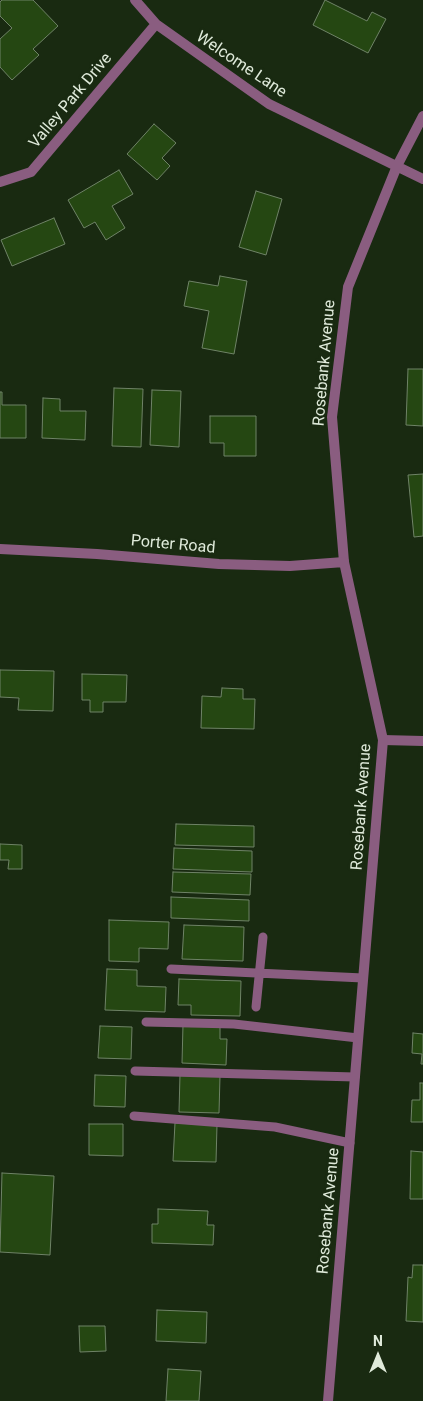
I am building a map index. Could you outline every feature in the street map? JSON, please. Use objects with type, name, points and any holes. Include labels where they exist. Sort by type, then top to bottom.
[{"type":"street","name":"Welcome Lane","points":[[135,0],[156,24],[268,104],[423,179]]},
{"type":"street","name":"Valley Park Drive","points":[[0,182],[31,172],[156,24]]},
{"type":"street","name":"Rosebank Avenue","points":[[328,1401],[383,740],[344,562],[332,417],[348,287],[397,166],[423,116]]},
{"type":"street","name":"Porter Road","points":[[0,549],[228,564],[290,566],[344,562]]},
{"type":"street","points":[[383,740],[423,741]]},
{"type":"lane","points":[[256,1007],[263,937]]},
{"type":"lane","points":[[171,969],[363,978]]},
{"type":"lane","points":[[146,1022],[234,1024],[358,1038]]},
{"type":"lane","points":[[135,1071],[355,1077]]},
{"type":"lane","points":[[134,1116],[275,1127],[350,1142]]},
{"type":"building","points":[[2,0],[33,0],[58,26],[33,49],[39,55],[12,80],[0,67],[0,39],[12,28],[0,16],[0,2]]},
{"type":"building","points":[[325,0],[367,21],[372,12],[386,19],[368,53],[313,25]]},
{"type":"building","points":[[154,124],[176,143],[162,158],[170,166],[157,180],[127,154]]},
{"type":"building","points":[[119,170],[133,194],[112,206],[125,228],[106,240],[95,222],[84,228],[68,200]]},
{"type":"building","points":[[256,191],[282,199],[266,255],[239,247]]},
{"type":"building","points":[[54,218],[65,244],[12,266],[1,240]]},
{"type":"building","points":[[220,276],[247,281],[234,354],[202,348],[209,311],[184,306],[189,281],[218,286]]},
{"type":"building","points":[[408,369],[423,369],[423,426],[406,425]]},
{"type":"building","points":[[114,388],[143,389],[141,447],[112,446]]},
{"type":"building","points":[[152,390],[181,391],[179,447],[150,445]]},
{"type":"building","points":[[0,392],[2,392],[2,405],[26,405],[26,438],[0,438]]},
{"type":"building","points":[[43,398],[60,399],[60,411],[86,411],[85,440],[42,438]]},
{"type":"building","points":[[210,416],[256,416],[256,456],[224,456],[224,443],[210,443]]},
{"type":"building","points":[[423,474],[423,536],[414,537],[408,475]]},
{"type":"building","points":[[0,670],[54,671],[53,711],[18,710],[19,698],[0,697]]},
{"type":"building","points":[[82,674],[127,675],[126,702],[103,702],[103,712],[90,712],[90,700],[82,700]]},
{"type":"building","points":[[222,688],[243,689],[243,699],[255,699],[254,729],[201,728],[202,696],[221,697]]},
{"type":"building","points":[[176,824],[254,826],[254,847],[175,845]]},
{"type":"building","points":[[0,844],[22,845],[22,869],[8,869],[9,860],[0,860]]},
{"type":"building","points":[[174,848],[252,851],[252,872],[173,869]]},
{"type":"building","points":[[173,872],[251,874],[250,895],[172,892]]},
{"type":"building","points":[[171,897],[249,900],[249,921],[171,918]]},
{"type":"building","points":[[109,920],[169,922],[168,949],[139,948],[139,962],[109,961]]},
{"type":"building","points":[[184,925],[244,927],[243,961],[182,959]]},
{"type":"building","points":[[107,969],[137,970],[137,986],[166,987],[165,1012],[105,1010]]},
{"type":"building","points":[[179,979],[241,981],[240,1016],[191,1015],[191,1005],[178,1005]]},
{"type":"building","points":[[183,1025],[220,1026],[220,1039],[227,1039],[226,1065],[182,1063]]},
{"type":"building","points":[[100,1026],[132,1027],[131,1059],[98,1058]]},
{"type":"building","points":[[413,1033],[423,1034],[423,1064],[421,1064],[422,1054],[412,1053]]},
{"type":"building","points":[[95,1075],[126,1076],[125,1107],[94,1106]]},
{"type":"building","points":[[180,1075],[220,1076],[219,1113],[179,1112]]},
{"type":"building","points":[[420,1083],[423,1083],[423,1122],[411,1122],[412,1100],[420,1100]]},
{"type":"building","points":[[175,1123],[217,1125],[216,1162],[173,1161]]},
{"type":"building","points":[[89,1124],[123,1124],[123,1156],[89,1155]]},
{"type":"building","points":[[411,1151],[423,1152],[423,1199],[410,1199]]},
{"type":"building","points":[[2,1173],[54,1176],[50,1255],[0,1252]]},
{"type":"building","points":[[158,1209],[208,1211],[207,1225],[214,1225],[213,1245],[152,1243],[152,1224],[158,1224]]},
{"type":"building","points":[[413,1265],[423,1265],[423,1322],[406,1321],[408,1277],[412,1278]]},
{"type":"building","points":[[157,1310],[207,1312],[206,1343],[156,1341]]},
{"type":"building","points":[[79,1326],[105,1326],[106,1351],[80,1352]]},
{"type":"building","points":[[168,1369],[201,1371],[199,1401],[166,1401]]}]
